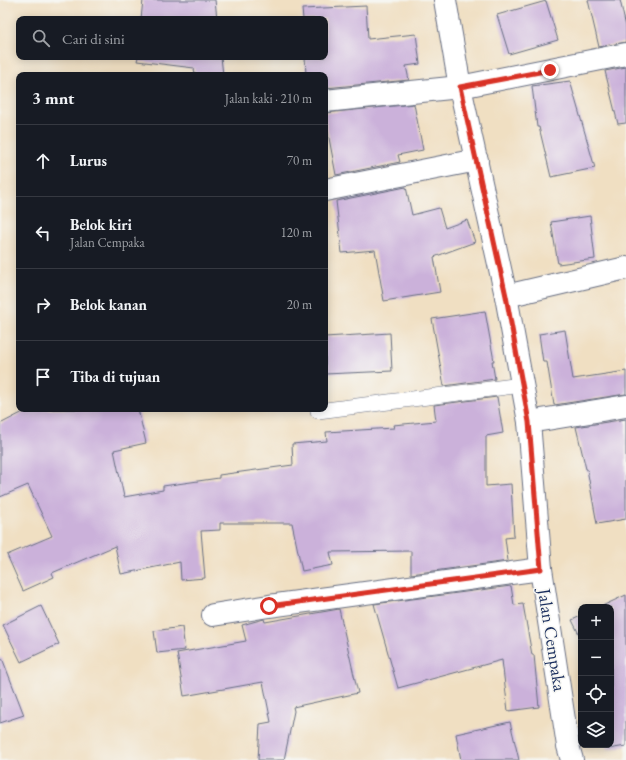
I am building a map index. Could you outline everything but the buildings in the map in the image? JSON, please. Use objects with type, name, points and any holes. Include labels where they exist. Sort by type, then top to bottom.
[{"type":"street","name":"Jalan Cempaka","points":[[445,0],[460,87],[506,296],[529,422],[541,569],[568,746],[572,760]]},
{"type":"street","points":[[328,101],[460,87],[626,54]]},
{"type":"street","points":[[328,189],[477,160]]},
{"type":"street","points":[[506,296],[626,268]]},
{"type":"street","points":[[529,422],[626,406]]},
{"type":"street","points":[[213,615],[541,569]]},
{"type":"lane","points":[[328,410],[522,385]]},
{"type":"route","points":[[269,606],[541,569],[529,422],[506,296],[460,87],[550,70]]}]
